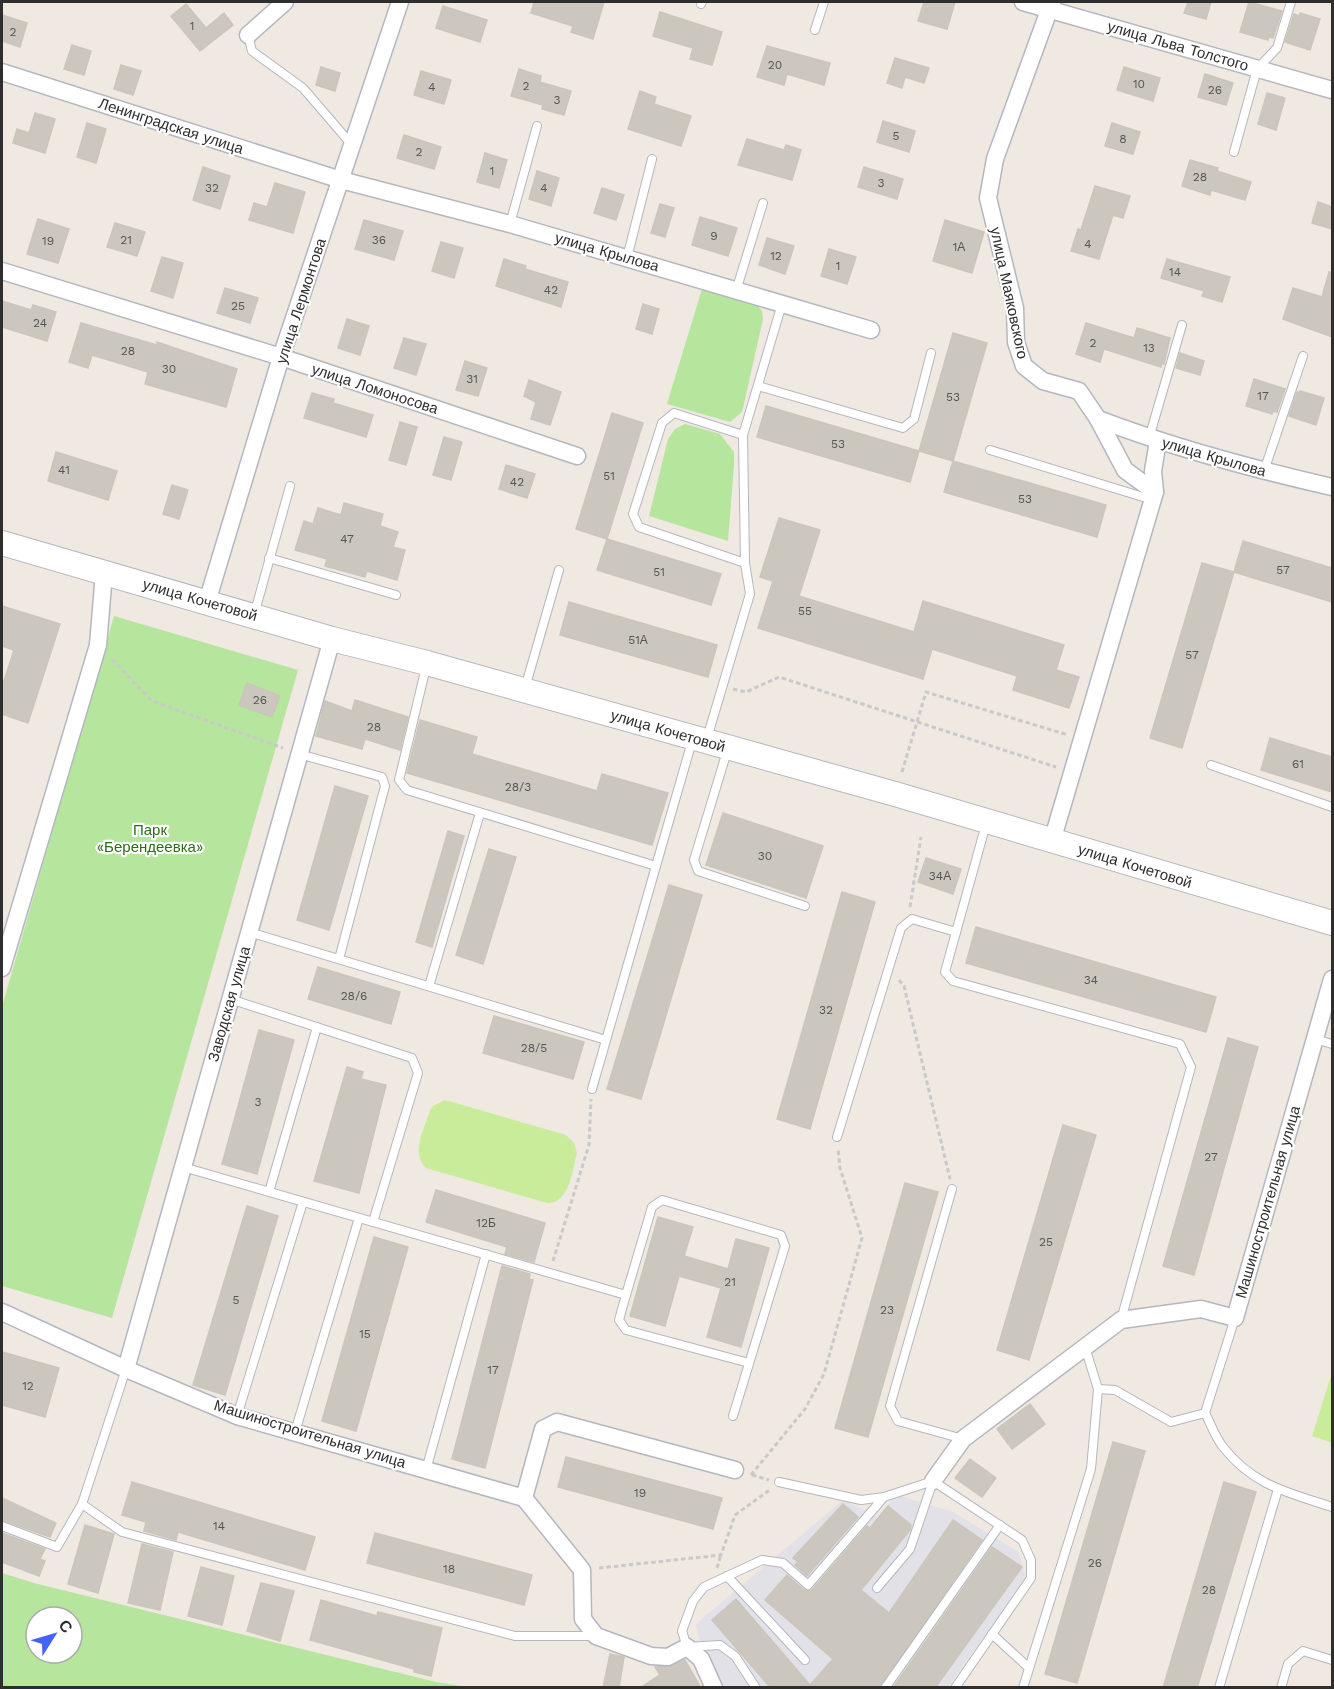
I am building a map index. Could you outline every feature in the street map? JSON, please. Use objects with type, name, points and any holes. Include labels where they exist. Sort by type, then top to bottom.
[{"type":"main road","name":"улица Кочетовой","points":[[2,543],[332,639],[427,663],[987,821],[1332,923]]},
{"type":"street","points":[[248,35],[285,2]]},
{"type":"street","name":"улица Лермонтова","points":[[207,602],[281,357],[400,2]]},
{"type":"street","name":"улица Льва Толстого","points":[[1023,2],[1051,5],[1332,90]]},
{"type":"street","name":"улица Маяковского","points":[[1051,5],[995,159],[988,198],[1015,308],[1017,342],[1024,366],[1042,381],[1079,391],[1098,418],[1125,470],[1154,496]]},
{"type":"street","name":"Ленинградская улица","points":[[2,72],[341,180]]},
{"type":"street","name":"улица Крылова","points":[[341,180],[510,224],[871,330]]},
{"type":"street","name":"улица Ломоносова","points":[[2,271],[281,357],[577,456]]},
{"type":"street","name":"улица Крылова","points":[[1098,418],[1153,440],[1332,488]]},
{"type":"street","points":[[1052,841],[1154,496],[1153,440]]},
{"type":"street","points":[[2,968],[98,645],[104,573]]},
{"type":"street","name":"Заводская улица","points":[[126,1369],[332,639]]},
{"type":"street","name":"Машиностроительная улица","points":[[933,1481],[963,1439],[1121,1320],[1202,1309],[1235,1318],[1332,979]]},
{"type":"street","name":"Машиностроительная улица","points":[[2,1312],[126,1369],[237,1416],[524,1498]]},
{"type":"street","points":[[714,1688],[701,1659],[687,1647],[668,1657],[651,1656],[596,1635],[583,1619],[582,1570],[524,1498],[543,1429],[557,1422],[743,1473]]},
{"type":"lane","points":[[814,30],[824,2]]},
{"type":"lane","points":[[1234,152],[1257,69],[1277,48],[1292,2]]},
{"type":"lane","points":[[248,35],[252,51],[303,88],[352,145]]},
{"type":"lane","points":[[510,224],[537,126]]},
{"type":"lane","points":[[627,258],[652,159]]},
{"type":"lane","points":[[736,291],[763,203]]},
{"type":"lane","points":[[782,304],[743,435],[745,563],[750,594],[722,687],[709,742],[694,860],[698,871],[805,906]]},
{"type":"lane","points":[[1153,440],[1182,325]]},
{"type":"lane","points":[[758,386],[903,428],[914,419],[931,353]]},
{"type":"lane","points":[[1264,471],[1303,356]]},
{"type":"lane","points":[[743,435],[674,413],[662,423],[633,514],[639,527],[745,563]]},
{"type":"lane","points":[[990,450],[1154,496]]},
{"type":"lane","points":[[253,615],[290,486]]},
{"type":"lane","points":[[269,558],[396,595]]},
{"type":"lane","points":[[524,691],[559,570]]},
{"type":"lane","points":[[427,663],[399,780],[407,790],[656,866]]},
{"type":"lane","points":[[592,1089],[656,866],[709,742]]},
{"type":"lane","points":[[299,754],[382,777],[385,786],[339,959]]},
{"type":"lane","points":[[1211,765],[1332,807]]},
{"type":"lane","points":[[429,986],[480,813]]},
{"type":"lane","points":[[987,821],[945,972],[952,981],[1180,1044],[1191,1067],[1121,1320]]},
{"type":"lane","points":[[837,1137],[901,928],[912,920],[956,932]]},
{"type":"lane","points":[[249,932],[606,1040]]},
{"type":"lane","points":[[230,999],[412,1058],[418,1073],[373,1222]]},
{"type":"lane","points":[[269,1192],[317,1028]]},
{"type":"lane","points":[[1315,1039],[1332,1044]]},
{"type":"lane","points":[[183,1167],[626,1295]]},
{"type":"lane","points":[[952,1190],[890,1406],[898,1421],[963,1439]]},
{"type":"lane","points":[[733,1416],[785,1246],[780,1235],[662,1200],[652,1207],[619,1320],[626,1330],[749,1363]]},
{"type":"lane","points":[[237,1416],[303,1202]]},
{"type":"lane","points":[[295,1432],[359,1218]]},
{"type":"lane","points":[[426,1470],[486,1254]]},
{"type":"lane","points":[[1235,1318],[1205,1413],[1222,1445],[1253,1476],[1278,1490],[1332,1507]]},
{"type":"lane","points":[[1023,1688],[1091,1469],[1098,1389],[1085,1347]]},
{"type":"lane","points":[[2,1526],[57,1547],[82,1504],[126,1369]]},
{"type":"lane","points":[[1098,1389],[1115,1390],[1171,1422],[1205,1413]]},
{"type":"lane","points":[[779,1482],[861,1500],[884,1497],[933,1481]]},
{"type":"lane","points":[[933,1481],[1022,1539],[1031,1560],[1031,1578],[955,1688]]},
{"type":"lane","points":[[877,1588],[910,1549],[933,1481]]},
{"type":"lane","points":[[1219,1688],[1278,1490]]},
{"type":"lane","points":[[756,1688],[735,1656],[720,1645],[687,1647],[682,1631],[693,1601],[704,1587],[762,1560],[783,1563],[808,1584],[884,1497]]},
{"type":"lane","points":[[82,1504],[122,1532],[516,1636],[596,1635]]},
{"type":"lane","points":[[885,1688],[1000,1525]]},
{"type":"lane","points":[[727,1576],[805,1660]]},
{"type":"lane","points":[[992,1634],[1029,1668]]},
{"type":"lane","points":[[1281,1688],[1288,1664],[1303,1651],[1332,1660]]},
{"type":"path","points":[[98,645],[152,701],[299,754]]},
{"type":"path","points":[[722,687],[746,692],[779,677],[1072,772]]},
{"type":"path","points":[[902,772],[926,692],[1082,740]]},
{"type":"path","points":[[907,923],[921,837]]},
{"type":"path","points":[[889,968],[904,986],[952,1190]]},
{"type":"path","points":[[550,1273],[589,1145],[592,1089]]},
{"type":"path","points":[[743,1473],[805,1409],[824,1374],[862,1238],[840,1168],[837,1137]]},
{"type":"path","points":[[743,1473],[779,1482]]},
{"type":"path","points":[[711,1584],[735,1515],[779,1482]]},
{"type":"path","points":[[582,1570],[721,1555]]},
{"type":"shaded area","points":[[897,1495],[953,1512],[1019,1552],[1026,1578],[948,1687],[716,1687],[701,1647],[696,1624],[843,1500],[877,1516]]},
{"type":"green space","points":[[702,289],[756,304],[762,311],[763,319],[742,412],[730,422],[667,404]]},
{"type":"green space","points":[[685,424],[720,434],[734,452],[728,541],[649,516],[668,439],[675,429]]},
{"type":"green space","name":"Парк «Берендеевка»","points":[[114,616],[298,670],[112,1318],[2,1286],[2,1007]]},
{"type":"green space","points":[[445,1100],[566,1135],[574,1143],[577,1153],[569,1185],[561,1198],[547,1203],[426,1168],[419,1155],[420,1140],[430,1110]]},
{"type":"green space","points":[[1332,1373],[1332,1443],[1312,1436]]},
{"type":"green space","points":[[2,1573],[34,1583],[436,1682],[468,1687],[2,1687]]},
{"type":"building","points":[[534,2],[604,2],[593,39],[571,32],[573,26],[531,13]]},
{"type":"building","points":[[924,2],[955,2],[947,29],[918,21]]},
{"type":"building","points":[[1188,2],[1211,2],[1206,19],[1184,13]]},
{"type":"building","points":[[1249,2],[1282,11],[1273,38],[1269,37],[1268,40],[1240,32]]},
{"type":"building","points":[[186,4],[206,28],[224,13],[233,25],[200,51],[171,16]]},
{"type":"building","points":[[443,6],[487,20],[480,42],[436,28]]},
{"type":"building","points":[[660,12],[722,32],[712,65],[690,59],[693,48],[653,36]]},
{"type":"building","points":[[1300,13],[1320,19],[1310,50],[1285,42],[1294,14],[1299,16]]},
{"type":"building","points":[[2,15],[27,23],[20,47],[2,41]]},
{"type":"building","points":[[72,45],[91,51],[84,75],[64,69]]},
{"type":"building","points":[[767,46],[830,63],[824,85],[787,74],[784,85],[757,77]]},
{"type":"building","points":[[895,58],[929,68],[924,83],[905,77],[902,88],[887,83]]},
{"type":"building","points":[[121,65],[141,71],[133,95],[114,89]]},
{"type":"building","points":[[321,67],[340,73],[335,91],[316,85]]},
{"type":"building","points":[[1124,67],[1160,78],[1153,101],[1117,90]]},
{"type":"building","points":[[519,69],[541,76],[540,82],[571,91],[564,115],[542,109],[543,105],[511,96]]},
{"type":"building","points":[[421,71],[451,80],[444,104],[414,95]]},
{"type":"building","points":[[1205,74],[1233,83],[1226,105],[1198,97]]},
{"type":"building","points":[[640,91],[656,97],[654,104],[691,116],[681,146],[628,129]]},
{"type":"building","points":[[1267,93],[1285,98],[1276,130],[1258,124]]},
{"type":"building","points":[[35,113],[55,119],[45,153],[13,143],[17,129],[29,133]]},
{"type":"building","points":[[883,121],[915,131],[909,152],[877,142]]},
{"type":"building","points":[[87,123],[106,129],[96,163],[77,157]]},
{"type":"building","points":[[1112,123],[1140,132],[1133,154],[1105,146]]},
{"type":"building","points":[[404,135],[441,147],[434,169],[397,158]]},
{"type":"building","points":[[747,139],[784,150],[786,145],[801,150],[792,180],[738,165]]},
{"type":"building","points":[[485,153],[507,160],[499,188],[477,182]]},
{"type":"building","points":[[1190,160],[1218,168],[1217,171],[1251,182],[1245,200],[1211,190],[1210,195],[1182,186]]},
{"type":"building","points":[[203,167],[230,176],[220,209],[193,200]]},
{"type":"building","points":[[864,167],[903,179],[897,199],[858,187]]},
{"type":"building","points":[[537,171],[559,178],[551,206],[529,199]]},
{"type":"building","points":[[275,183],[305,192],[293,233],[249,220],[254,203],[267,207]]},
{"type":"building","points":[[1095,186],[1130,196],[1123,218],[1113,215],[1099,259],[1071,251],[1078,229],[1081,230]]},
{"type":"building","points":[[602,188],[624,195],[616,220],[594,213]]},
{"type":"building","points":[[1318,202],[1332,207],[1332,229],[1312,223]]},
{"type":"building","points":[[660,204],[674,208],[665,237],[651,233]]},
{"type":"building","points":[[700,217],[737,228],[728,256],[692,245]]},
{"type":"building","points":[[38,219],[69,229],[58,263],[27,254]]},
{"type":"building","points":[[364,220],[403,231],[394,260],[355,249]]},
{"type":"building","points":[[945,220],[984,232],[972,273],[933,261]]},
{"type":"building","points":[[115,223],[145,232],[137,256],[107,247]]},
{"type":"building","points":[[767,238],[794,246],[785,274],[759,265]]},
{"type":"building","points":[[441,242],[463,248],[454,278],[432,271]]},
{"type":"building","points":[[829,249],[856,257],[847,284],[821,276]]},
{"type":"building","points":[[162,257],[183,263],[173,298],[151,291]]},
{"type":"building","points":[[504,259],[526,266],[525,269],[568,282],[561,307],[496,286]]},
{"type":"building","points":[[1167,259],[1230,277],[1222,302],[1202,296],[1204,291],[1161,278]]},
{"type":"building","points":[[1329,272],[1332,273],[1332,337],[1283,319],[1293,288],[1322,297]]},
{"type":"building","points":[[225,288],[258,298],[250,323],[217,313]]},
{"type":"building","points":[[2,301],[31,310],[33,305],[56,312],[47,341],[2,327]]},
{"type":"building","points":[[643,304],[659,309],[652,334],[636,329]]},
{"type":"building","points":[[347,319],[369,326],[360,355],[338,348]]},
{"type":"building","points":[[81,323],[157,345],[157,342],[237,369],[226,407],[145,384],[148,372],[92,355],[88,368],[69,362]]},
{"type":"building","points":[[1086,323],[1134,338],[1137,328],[1170,338],[1164,364],[1162,363],[1161,367],[1104,349],[1100,362],[1076,354]]},
{"type":"building","points":[[953,333],[987,343],[953,461],[919,451]]},
{"type":"building","points":[[404,338],[426,344],[416,375],[394,368]]},
{"type":"building","points":[[1180,353],[1204,361],[1200,375],[1176,368]]},
{"type":"building","points":[[465,361],[487,368],[478,396],[456,390]]},
{"type":"building","points":[[1254,379],[1285,389],[1277,412],[1273,411],[1272,414],[1246,406]]},
{"type":"building","points":[[529,380],[561,392],[550,425],[531,419],[536,402],[524,396]]},
{"type":"building","points":[[1297,392],[1324,398],[1316,425],[1289,416]]},
{"type":"building","points":[[312,393],[334,399],[333,403],[373,415],[366,437],[304,418]]},
{"type":"building","points":[[766,406],[919,451],[910,482],[757,437]]},
{"type":"building","points":[[612,413],[643,423],[607,539],[576,529]]},
{"type":"building","points":[[400,422],[417,427],[406,465],[389,460]]},
{"type":"building","points":[[444,437],[462,442],[451,480],[433,475]]},
{"type":"building","points":[[56,452],[117,471],[108,500],[48,481]]},
{"type":"building","points":[[953,461],[1106,505],[1097,537],[944,492]]},
{"type":"building","points":[[506,465],[535,474],[527,498],[499,489]]},
{"type":"building","points":[[172,485],[188,490],[179,519],[163,514]]},
{"type":"building","points":[[344,503],[383,514],[380,526],[398,532],[393,547],[405,550],[397,580],[367,571],[365,577],[325,566],[327,559],[295,550],[304,521],[313,524],[318,508],[341,515]]},
{"type":"building","points":[[779,518],[820,530],[799,596],[914,632],[923,601],[1064,645],[1056,670],[1079,677],[1069,708],[1013,690],[1017,676],[932,649],[923,679],[758,628],[773,581],[760,577]]},
{"type":"building","points":[[607,539],[721,574],[711,605],[597,570]]},
{"type":"building","points":[[1243,541],[1332,568],[1332,602],[1234,572]]},
{"type":"building","points":[[1202,563],[1234,572],[1182,748],[1150,738]]},
{"type":"building","points":[[569,602],[717,645],[708,677],[560,635]]},
{"type":"building","points":[[2,606],[60,624],[28,723],[2,714],[2,687],[14,650],[2,646]]},
{"type":"building","points":[[247,683],[280,696],[272,717],[239,705]]},
{"type":"building","points":[[355,700],[408,717],[400,750],[365,739],[362,749],[316,736],[325,701],[352,711]]},
{"type":"building","points":[[420,720],[477,737],[472,754],[597,791],[602,774],[668,793],[652,845],[407,773]]},
{"type":"building","points":[[1270,738],[1332,757],[1332,792],[1261,770]]},
{"type":"building","points":[[335,786],[368,796],[329,930],[297,920]]},
{"type":"building","points":[[723,813],[823,846],[806,898],[706,865]]},
{"type":"building","points":[[448,831],[464,836],[432,947],[416,942]]},
{"type":"building","points":[[489,849],[516,857],[483,964],[456,955]]},
{"type":"building","points":[[926,858],[961,869],[953,894],[918,882]]},
{"type":"building","points":[[669,885],[702,895],[641,1099],[607,1089]]},
{"type":"building","points":[[842,892],[875,902],[810,1129],[777,1119]]},
{"type":"building","points":[[976,927],[1216,997],[1206,1032],[966,963]]},
{"type":"building","points":[[318,967],[400,992],[391,1024],[308,999]]},
{"type":"building","points":[[494,1016],[584,1042],[573,1079],[483,1053]]},
{"type":"building","points":[[259,1030],[294,1040],[257,1174],[222,1164]]},
{"type":"building","points":[[1228,1038],[1258,1047],[1194,1275],[1163,1266]]},
{"type":"building","points":[[347,1067],[363,1072],[361,1079],[386,1085],[359,1193],[314,1181]]},
{"type":"building","points":[[1063,1125],[1096,1135],[1029,1360],[997,1350]]},
{"type":"building","points":[[905,1183],[938,1192],[868,1437],[835,1428]]},
{"type":"building","points":[[436,1190],[545,1223],[534,1262],[505,1254],[507,1247],[426,1222]]},
{"type":"building","points":[[247,1206],[278,1216],[225,1395],[193,1385]]},
{"type":"building","points":[[658,1217],[693,1227],[684,1256],[728,1269],[736,1239],[769,1248],[741,1347],[707,1337],[721,1288],[679,1276],[665,1326],[630,1316]]},
{"type":"building","points":[[374,1237],[408,1247],[356,1431],[322,1421]]},
{"type":"building","points":[[502,1266],[530,1274],[529,1279],[533,1280],[485,1468],[452,1459]]},
{"type":"building","points":[[2,1352],[59,1368],[45,1417],[2,1405]]},
{"type":"building","points":[[1030,1404],[1045,1424],[1012,1449],[997,1429]]},
{"type":"building","points":[[1113,1442],[1145,1451],[1077,1683],[1045,1674]]},
{"type":"building","points":[[566,1457],[722,1498],[713,1529],[558,1487]]},
{"type":"building","points":[[970,1459],[996,1478],[982,1497],[955,1478]]},
{"type":"building","points":[[132,1482],[315,1537],[305,1570],[178,1532],[176,1540],[144,1531],[146,1522],[122,1515]]},
{"type":"building","points":[[1224,1482],[1256,1492],[1197,1688],[1163,1688]]},
{"type":"building","points":[[2,1498],[56,1523],[50,1537],[2,1520]]},
{"type":"building","points":[[843,1504],[858,1517],[807,1576],[795,1565],[798,1562],[793,1558]]},
{"type":"building","points":[[888,1506],[911,1525],[910,1530],[861,1590],[889,1613],[953,1520],[982,1540],[879,1688],[770,1687],[712,1620],[736,1599],[810,1685],[833,1659],[765,1600],[787,1575],[804,1590],[812,1590],[867,1526],[870,1528]]},
{"type":"building","points":[[85,1525],[114,1534],[98,1593],[68,1584]]},
{"type":"building","points":[[2,1533],[45,1549],[40,1559],[45,1561],[39,1576],[2,1562]]},
{"type":"building","points":[[375,1533],[532,1575],[524,1605],[367,1563]]},
{"type":"building","points":[[142,1544],[173,1552],[160,1610],[128,1603]]},
{"type":"building","points":[[992,1547],[1022,1567],[935,1688],[893,1688]]},
{"type":"building","points":[[201,1567],[234,1576],[222,1625],[188,1616]]},
{"type":"building","points":[[261,1583],[294,1591],[280,1641],[247,1631]]},
{"type":"building","points":[[321,1600],[377,1616],[378,1612],[442,1628],[431,1676],[414,1672],[414,1669],[310,1640]]},
{"type":"building","points":[[610,1654],[624,1657],[619,1688],[603,1688]]},
{"type":"building","points":[[685,1660],[701,1688],[640,1688],[660,1675],[655,1667],[672,1666]]}]
